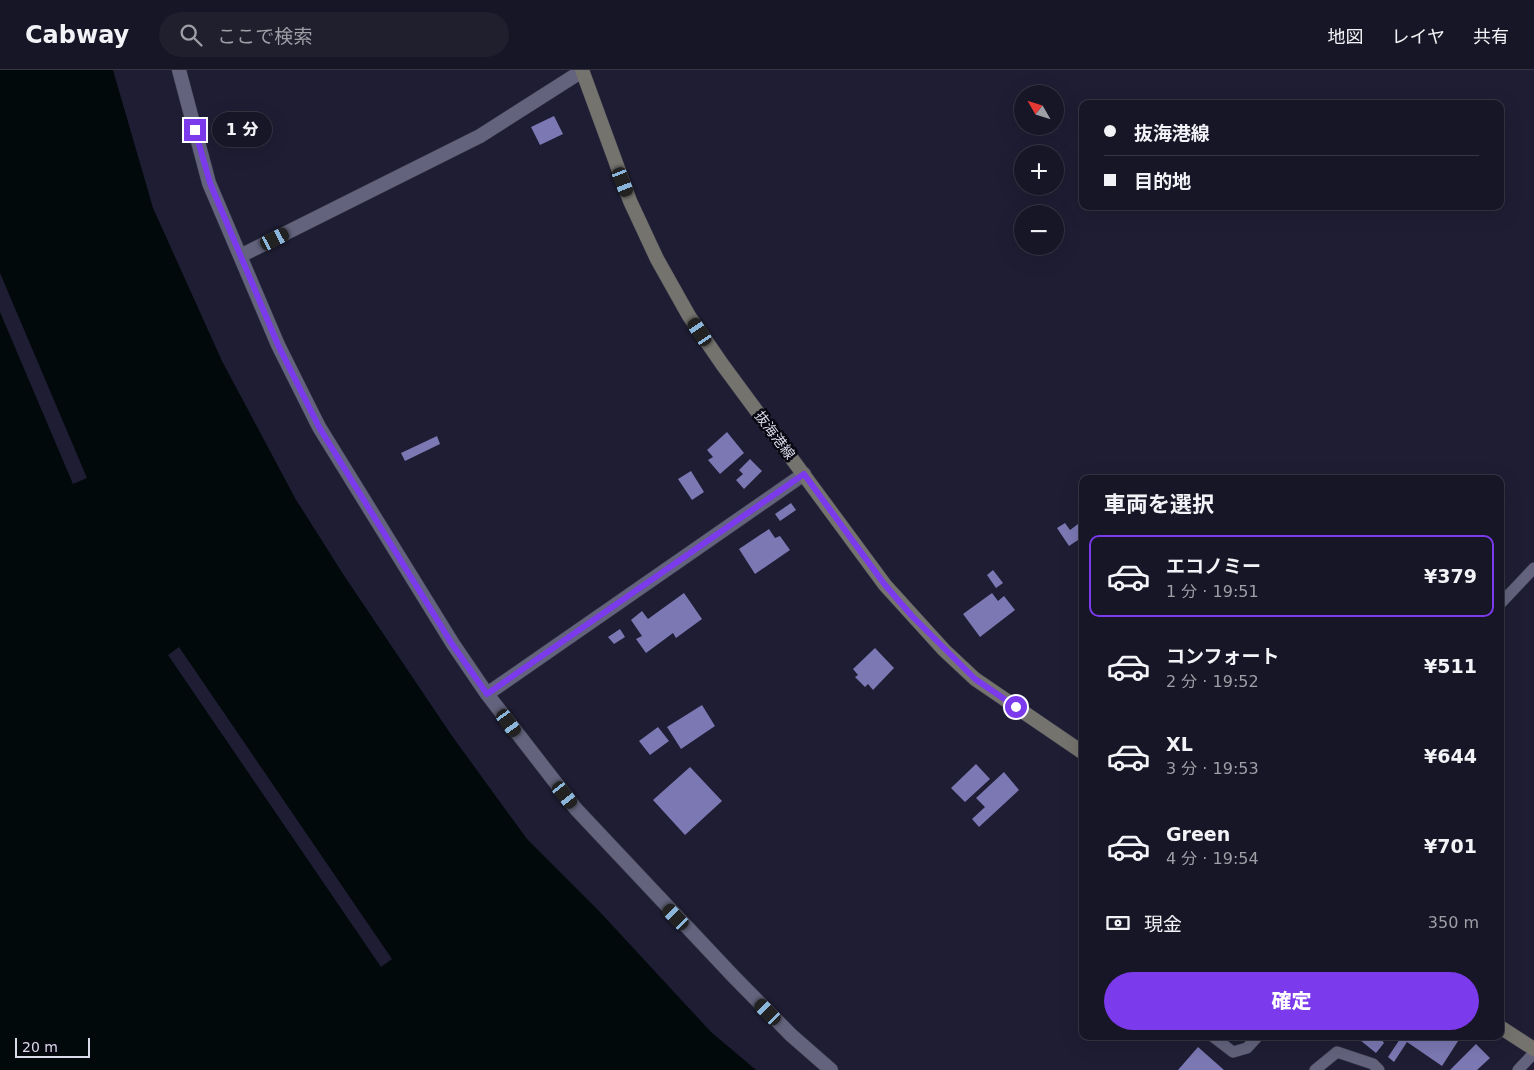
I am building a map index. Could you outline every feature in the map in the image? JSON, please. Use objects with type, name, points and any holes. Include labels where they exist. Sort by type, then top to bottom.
[{"type":"main road","name":"抜海港線","points":[[582,70],[630,201],[657,259],[689,316],[711,348],[885,585],[944,650],[975,679],[1079,750]]},
{"type":"main road","points":[[1504,1030],[1534,1051]]},
{"type":"street","points":[[179,70],[210,183],[278,345],[319,427],[452,644],[542,767],[582,816],[734,977],[791,1035],[831,1070]]},
{"type":"street","points":[[240,256],[480,136],[582,70]]},
{"type":"street","points":[[487,694],[804,474]]},
{"type":"lane","points":[[1504,600],[1534,568]]},
{"type":"lane","points":[[1217,1040],[1233,1052],[1247,1048],[1254,1040]]},
{"type":"lane","points":[[1518,1070],[1534,1051]]},
{"type":"lane","points":[[1315,1070],[1338,1052],[1372,1064],[1380,1070]]},
{"type":"shaded area","points":[[0,70],[113,70],[153,208],[222,361],[295,498],[343,574],[452,736],[527,839],[599,911],[711,1032],[756,1070],[0,1070]]},
{"type":"pier","points":[[0,273],[87,478],[73,484],[0,312]]},
{"type":"pier","points":[[179,647],[392,959],[381,967],[168,655]]},
{"type":"building","points":[[554,116],[563,134],[540,145],[531,127]]},
{"type":"building","points":[[727,432],[744,453],[720,474],[708,460],[713,457],[707,450]]},
{"type":"building","points":[[437,436],[440,444],[405,461],[401,453]]},
{"type":"building","points":[[750,459],[762,471],[744,489],[736,480],[743,474],[739,470]]},
{"type":"building","points":[[691,471],[704,492],[692,500],[678,479]]},
{"type":"building","points":[[791,503],[796,510],[780,521],[775,514]]},
{"type":"building","points":[[1065,523],[1070,530],[1079,523],[1079,542],[1078,540],[1069,546],[1057,528]]},
{"type":"building","points":[[769,529],[775,538],[780,536],[790,550],[755,574],[739,549]]},
{"type":"building","points":[[993,570],[1003,583],[996,588],[987,575]]},
{"type":"building","points":[[684,593],[702,619],[676,638],[673,633],[646,653],[636,639],[642,636],[631,620],[642,611],[648,619]]},
{"type":"building","points":[[992,593],[998,601],[1004,596],[1015,610],[980,637],[963,614]]},
{"type":"building","points":[[620,629],[625,637],[614,644],[608,637]]},
{"type":"building","points":[[875,648],[894,668],[873,690],[868,684],[865,687],[855,677],[858,675],[853,669]]},
{"type":"building","points":[[702,705],[715,726],[681,749],[667,727]]},
{"type":"building","points":[[658,727],[669,741],[650,755],[639,741]]},
{"type":"building","points":[[976,764],[990,779],[965,802],[951,788]]},
{"type":"building","points":[[690,767],[722,801],[685,835],[653,800]]},
{"type":"building","points":[[1004,772],[1019,790],[979,827],[972,819],[985,807],[976,798]]},
{"type":"building","points":[[1360,1040],[1382,1040],[1384,1043],[1376,1053]]},
{"type":"building","points":[[1399,1040],[1459,1040],[1442,1066],[1407,1042],[1394,1062],[1388,1057]]},
{"type":"building","points":[[1476,1044],[1490,1058],[1477,1070],[1450,1070]]},
{"type":"building","points":[[1198,1047],[1224,1070],[1178,1070]]},
{"type":"route","points":[[195,130],[210,183],[278,345],[319,427],[452,644],[487,694],[804,474],[885,585],[912,616],[975,679],[1016,707]]}]
